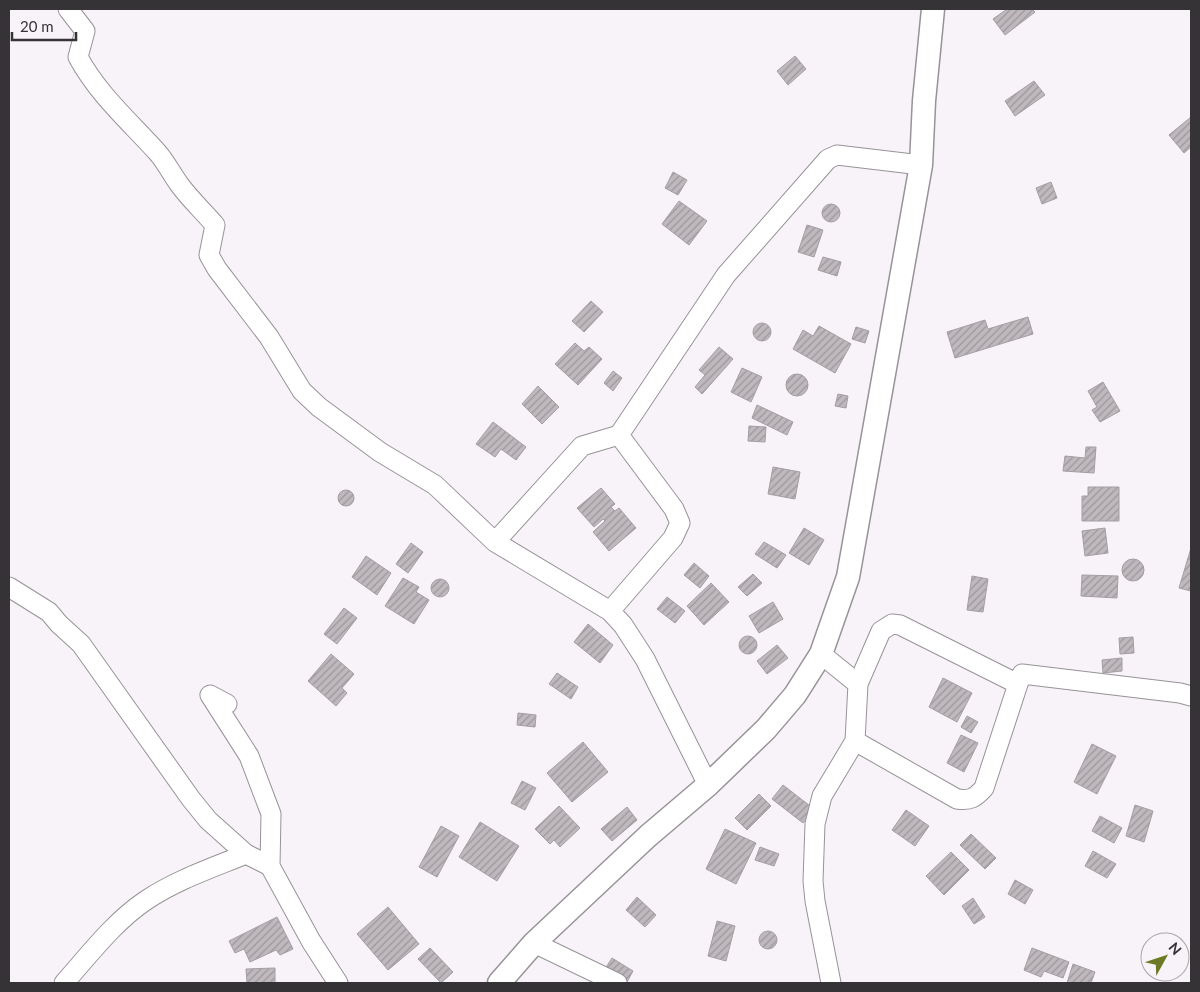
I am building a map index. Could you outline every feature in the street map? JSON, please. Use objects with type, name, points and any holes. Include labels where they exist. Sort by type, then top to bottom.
[{"type":"street","points":[[68,9],[84,32],[78,57],[87,74],[100,91],[158,153],[179,183],[215,225],[210,255],[218,269],[275,345],[302,390],[319,407],[380,452],[435,485],[495,542],[610,611],[623,625],[644,660],[708,785]]},
{"type":"street","points":[[499,983],[534,943],[648,836],[708,785],[766,729],[795,695],[821,654],[848,577],[921,165],[924,101],[933,9]]},
{"type":"street","points":[[495,542],[582,446],[619,435],[726,274],[828,159],[837,155],[921,165]]},
{"type":"street","points":[[610,611],[673,538],[680,524],[674,509],[619,435]]},
{"type":"street","points":[[9,587],[49,612],[81,644],[191,800],[208,820],[246,854],[270,866]]},
{"type":"street","points":[[832,983],[815,901],[813,881],[816,824],[822,796],[855,741],[858,684],[881,631],[892,624],[900,626],[1018,684]]},
{"type":"street","points":[[821,654],[858,684]]},
{"type":"street","points":[[855,741],[957,799],[966,801],[977,796],[984,788],[1022,674],[1180,692],[1191,696]]},
{"type":"street","points":[[227,704],[210,695],[249,756],[271,814],[270,866],[311,941],[338,983]]},
{"type":"street","points":[[64,983],[120,922],[144,902],[188,877],[246,854]]},
{"type":"street","points":[[534,943],[617,983]]},
{"type":"building","points":[[1007,9],[1032,9],[1035,12],[1005,35],[993,19]]},
{"type":"building","points":[[795,56],[806,69],[788,85],[777,71]]},
{"type":"building","points":[[1034,81],[1045,95],[1015,116],[1005,101]]},
{"type":"building","points":[[1191,117],[1191,147],[1184,153],[1169,135]]},
{"type":"building","points":[[673,172],[687,180],[678,195],[665,188]]},
{"type":"building","points":[[1051,182],[1057,198],[1042,204],[1036,188]]},
{"type":"building","points":[[679,201],[707,221],[689,245],[662,224]]},
{"type":"building","points":[[831,204],[839,209],[840,213],[835,221],[831,222],[823,217],[822,213],[827,205]]},
{"type":"building","points":[[807,225],[823,230],[814,257],[798,252]]},
{"type":"building","points":[[823,257],[841,262],[837,276],[818,270]]},
{"type":"building","points":[[591,301],[603,312],[584,332],[572,321]]},
{"type":"building","points":[[1028,317],[1033,334],[955,358],[947,332],[985,320],[988,329]]},
{"type":"building","points":[[762,323],[768,326],[771,332],[768,338],[762,341],[756,338],[753,332],[756,326]]},
{"type":"building","points":[[819,326],[851,344],[835,373],[793,349],[803,330],[813,336]]},
{"type":"building","points":[[856,327],[869,331],[865,343],[852,339]]},
{"type":"building","points":[[575,343],[584,351],[589,347],[602,359],[578,385],[555,364]]},
{"type":"building","points":[[719,347],[733,359],[702,394],[695,387],[705,375],[699,370]]},
{"type":"building","points":[[742,368],[762,377],[751,402],[731,392]]},
{"type":"building","points":[[613,371],[622,378],[613,391],[604,383]]},
{"type":"building","points":[[797,374],[805,377],[808,385],[805,393],[797,396],[789,393],[786,385],[789,377]]},
{"type":"building","points":[[1103,382],[1120,411],[1100,422],[1092,410],[1097,407],[1088,391]]},
{"type":"building","points":[[538,386],[559,407],[542,424],[522,404]]},
{"type":"building","points":[[838,394],[848,396],[846,408],[835,406]]},
{"type":"building","points":[[757,405],[793,422],[787,435],[752,418]]},
{"type":"building","points":[[493,422],[526,447],[516,460],[501,449],[495,457],[476,444]]},
{"type":"building","points":[[749,426],[766,427],[765,442],[748,441]]},
{"type":"building","points":[[1086,447],[1096,447],[1094,473],[1063,471],[1065,456],[1085,458]]},
{"type":"building","points":[[773,467],[800,472],[795,499],[768,494]]},
{"type":"building","points":[[1088,487],[1119,487],[1119,521],[1082,521],[1082,496],[1088,496]]},
{"type":"building","points":[[601,488],[615,504],[611,507],[615,511],[619,508],[636,528],[609,551],[593,532],[605,521],[603,519],[594,527],[577,508]]},
{"type":"building","points":[[346,490],[354,498],[346,506],[338,498]]},
{"type":"building","points":[[804,528],[824,540],[809,565],[789,553]]},
{"type":"building","points":[[1105,528],[1108,553],[1085,556],[1082,531]]},
{"type":"building","points":[[764,542],[786,555],[777,568],[755,554]]},
{"type":"building","points":[[411,543],[423,552],[408,573],[396,564]]},
{"type":"building","points":[[1191,548],[1191,591],[1179,588]]},
{"type":"building","points":[[366,556],[391,573],[377,595],[352,577]]},
{"type":"building","points":[[1133,559],[1141,562],[1144,570],[1141,578],[1133,581],[1125,578],[1122,570],[1125,562]]},
{"type":"building","points":[[694,563],[709,576],[700,588],[684,575]]},
{"type":"building","points":[[753,574],[762,583],[747,596],[738,587]]},
{"type":"building","points":[[1082,575],[1118,576],[1117,598],[1081,596]]},
{"type":"building","points":[[972,576],[988,579],[983,612],[967,610]]},
{"type":"building","points":[[403,578],[419,587],[416,592],[429,600],[414,624],[385,606]]},
{"type":"building","points":[[440,579],[446,582],[449,588],[446,594],[440,597],[434,594],[431,588],[434,582]]},
{"type":"building","points":[[711,583],[729,602],[704,625],[687,606]]},
{"type":"building","points":[[667,597],[685,611],[675,623],[657,609]]},
{"type":"building","points":[[773,602],[783,619],[759,633],[749,616]]},
{"type":"building","points":[[344,608],[357,618],[337,644],[324,634]]},
{"type":"building","points":[[588,624],[613,645],[600,663],[574,642]]},
{"type":"building","points":[[748,636],[754,639],[757,645],[754,651],[748,654],[742,651],[739,645],[742,639]]},
{"type":"building","points":[[1133,637],[1134,653],[1120,654],[1119,638]]},
{"type":"building","points":[[777,645],[788,658],[767,674],[757,661]]},
{"type":"building","points":[[331,654],[354,674],[342,688],[347,693],[336,706],[308,681]]},
{"type":"building","points":[[1122,658],[1122,671],[1103,673],[1102,660]]},
{"type":"building","points":[[557,673],[578,687],[571,699],[549,684]]},
{"type":"building","points":[[943,678],[972,693],[957,722],[929,707]]},
{"type":"building","points":[[518,713],[536,715],[535,727],[517,725]]},
{"type":"building","points":[[967,716],[978,722],[971,733],[961,727]]},
{"type":"building","points":[[961,735],[978,743],[964,772],[947,763]]},
{"type":"building","points":[[583,742],[608,772],[572,802],[547,773]]},
{"type":"building","points":[[1092,744],[1116,756],[1097,794],[1074,782]]},
{"type":"building","points":[[522,781],[536,788],[525,810],[511,803]]},
{"type":"building","points":[[783,785],[814,809],[803,823],[772,799]]},
{"type":"building","points":[[759,794],[771,806],[747,830],[735,818]]},
{"type":"building","points":[[1135,805],[1153,811],[1144,842],[1126,836]]},
{"type":"building","points":[[559,806],[580,828],[560,847],[554,840],[550,844],[535,829]]},
{"type":"building","points":[[627,807],[637,820],[612,841],[601,829]]},
{"type":"building","points":[[906,810],[929,826],[915,846],[892,830]]},
{"type":"building","points":[[1100,816],[1122,828],[1114,843],[1092,831]]},
{"type":"building","points":[[480,822],[519,846],[497,881],[459,857]]},
{"type":"building","points":[[441,826],[459,836],[437,877],[419,867]]},
{"type":"building","points":[[725,829],[756,843],[736,884],[706,869]]},
{"type":"building","points":[[971,834],[996,858],[985,869],[960,845]]},
{"type":"building","points":[[760,847],[779,854],[774,866],[755,860]]},
{"type":"building","points":[[1093,851],[1116,864],[1107,878],[1085,866]]},
{"type":"building","points":[[951,852],[969,870],[944,895],[926,876]]},
{"type":"building","points":[[1015,880],[1033,890],[1025,904],[1008,894]]},
{"type":"building","points":[[637,897],[656,915],[645,927],[626,910]]},
{"type":"building","points":[[973,898],[985,917],[974,924],[962,906]]},
{"type":"building","points":[[388,907],[419,944],[388,970],[357,934]]},
{"type":"building","points":[[277,917],[293,949],[280,955],[276,950],[250,962],[244,949],[235,953],[229,941]]},
{"type":"building","points":[[717,921],[735,926],[726,961],[708,956]]},
{"type":"building","points":[[768,931],[774,934],[777,940],[774,946],[768,949],[762,946],[759,940],[762,934]]},
{"type":"building","points":[[430,948],[453,972],[441,983],[418,959]]},
{"type":"building","points":[[1032,948],[1069,962],[1063,978],[1044,971],[1041,977],[1024,970]]},
{"type":"building","points":[[612,958],[633,971],[627,982],[605,969]]},
{"type":"building","points":[[1073,964],[1095,972],[1091,983],[1067,983]]},
{"type":"building","points":[[275,968],[275,983],[247,983],[246,969]]}]
